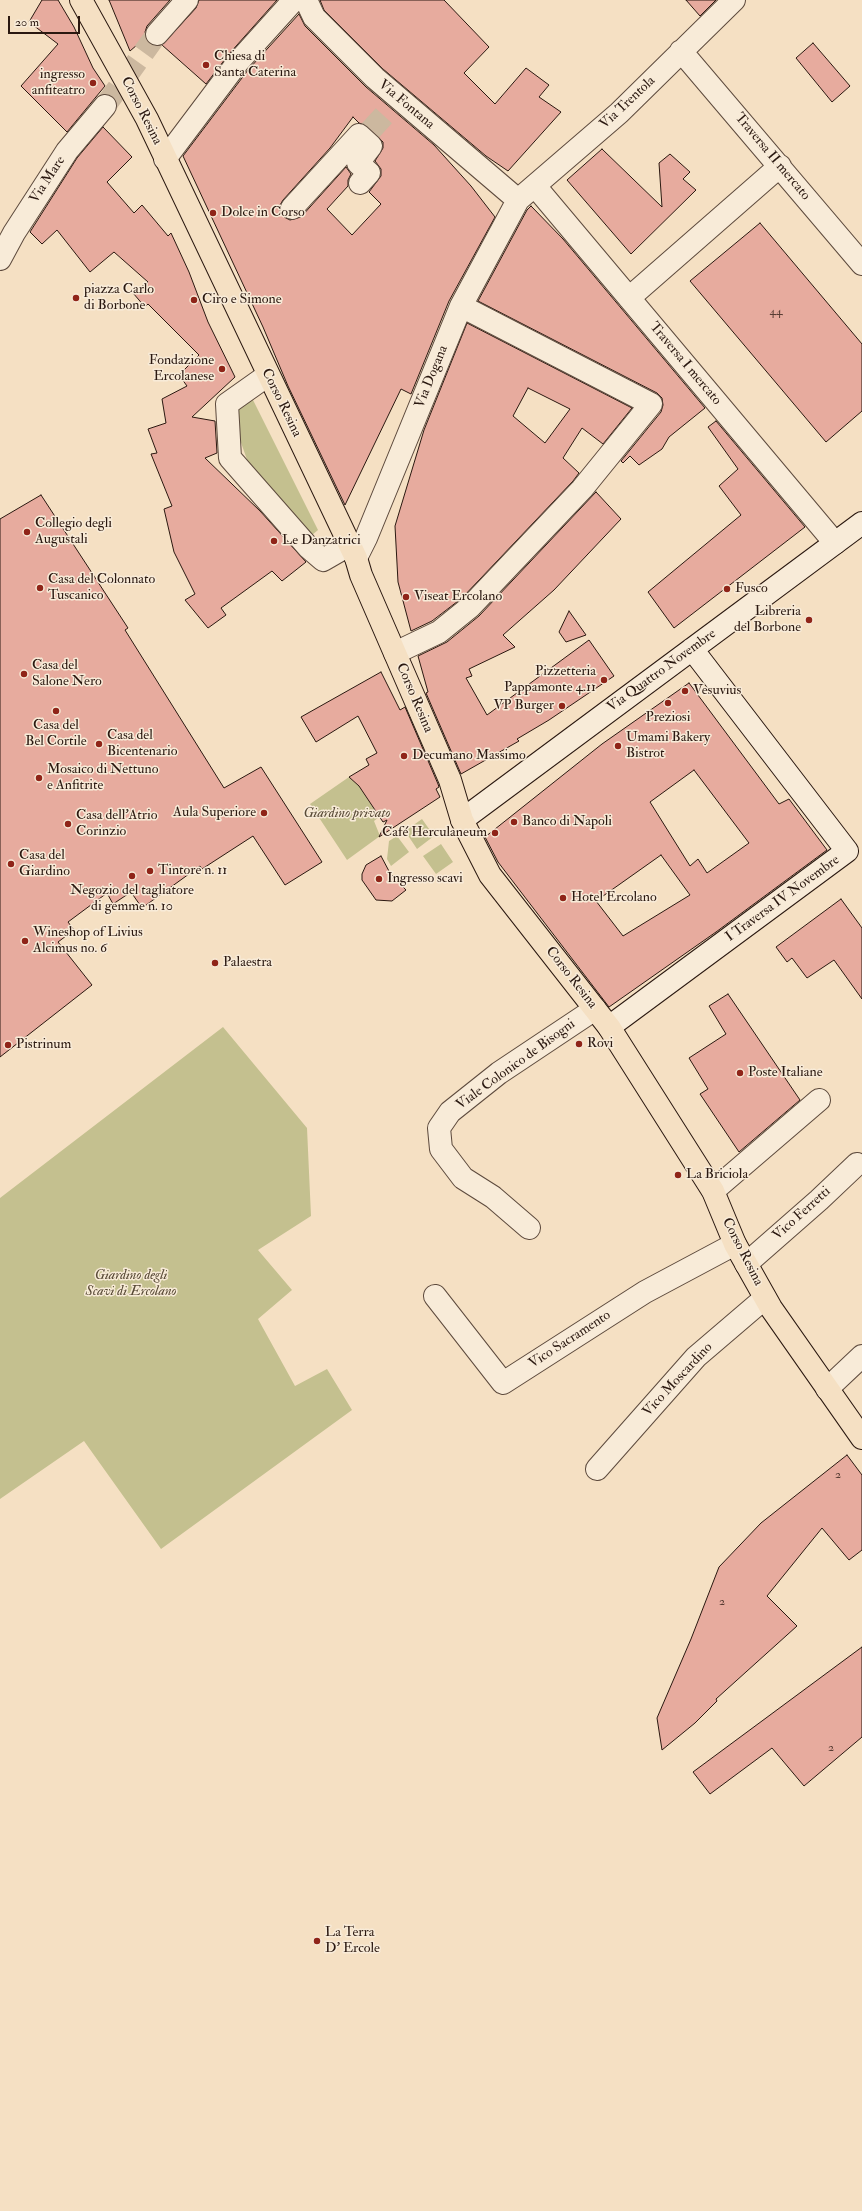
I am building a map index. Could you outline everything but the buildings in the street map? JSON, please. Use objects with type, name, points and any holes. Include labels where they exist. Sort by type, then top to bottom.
[{"type":"main road","name":"Corso Resina","points":[[82,0],[147,119],[352,551],[450,780],[462,820],[490,875],[609,1027],[713,1191],[735,1244],[770,1308],[862,1438]]},
{"type":"street","points":[[157,34],[187,0]]},
{"type":"street","points":[[165,159],[238,62],[294,0]]},
{"type":"street","name":"Via Fontana","points":[[306,0],[314,17],[375,78],[395,104],[518,200]]},
{"type":"street","name":"Via Trentola","points":[[518,200],[619,113],[734,0]]},
{"type":"street","name":"Traversa II mercato","points":[[681,51],[862,264]]},
{"type":"street","name":"Via Mare","points":[[0,259],[14,233],[67,151],[105,106]]},
{"type":"street","points":[[292,208],[359,135],[366,135],[371,146],[358,163],[369,173],[360,183]]},
{"type":"street","points":[[629,298],[780,166]]},
{"type":"street","name":"Traversa I mercato","points":[[535,186],[835,543]]},
{"type":"street","name":"Via Dogana","points":[[352,551],[366,538],[461,306],[518,200]]},
{"type":"street","points":[[395,653],[439,632],[470,606],[582,489],[651,404],[461,306]]},
{"type":"street","points":[[268,375],[227,404],[230,458],[309,548],[323,560],[352,551]]},
{"type":"street","name":"Via Quattro Novembre","points":[[462,820],[862,523]]},
{"type":"street","name":"I Traversa IV Novembre","points":[[609,1027],[848,851],[692,649]]},
{"type":"street","name":"Viale Colonico de Bisogni","points":[[529,1228],[493,1197],[463,1178],[441,1148],[439,1128],[450,1112],[499,1073],[595,1009]]},
{"type":"street","points":[[713,1191],[819,1100]]},
{"type":"street","name":"Vico Ferretti","points":[[746,1264],[819,1200],[857,1164]]},
{"type":"street","name":"Vico Sacramento","points":[[435,1296],[503,1383],[645,1292],[735,1244]]},
{"type":"street","name":"Vico Moscardino","points":[[597,1469],[696,1357],[765,1298]]},
{"type":"street","points":[[827,1389],[862,1356]]},
{"type":"green space","points":[[250,394],[318,530],[305,541],[251,471],[238,434],[232,402]]},
{"type":"green space","name":"Giardino privato","points":[[349,777],[359,786],[379,817],[374,821],[380,836],[347,860],[310,804]]},
{"type":"green space","points":[[422,819],[434,836],[417,849],[405,831]]},
{"type":"green space","points":[[397,836],[409,852],[391,866],[387,859],[389,841]]},
{"type":"green space","points":[[441,844],[453,862],[436,874],[423,856]]},
{"type":"green space","name":"Giardino degli Scavi di Ercolano","points":[[223,1027],[307,1128],[311,1216],[258,1250],[292,1290],[258,1319],[295,1386],[327,1369],[352,1410],[161,1549],[84,1441],[0,1499],[0,1198]]},
{"type":"tunnel","points":[[105,106],[157,34]]},
{"type":"tunnel","points":[[369,132],[390,109]]},
{"type":"place","name":"Chiesa di Santa Caterina","points":[[206,65]]},
{"type":"place","name":"ingresso anfiteatro","points":[[93,83]]},
{"type":"place","name":"Dolce in Corso","points":[[213,213]]},
{"type":"place","name":"piazza Carlo di Borbone","points":[[76,298]]},
{"type":"place","name":"Ciro e Simone","points":[[194,300]]},
{"type":"place","name":"Fondazione Ercolanese","points":[[222,369]]},
{"type":"place","name":"Collegio degli Augustali","points":[[27,532]]},
{"type":"place","name":"Le Danzatrici","points":[[274,541]]},
{"type":"place","name":"Casa del Colonnato Tuscanico","points":[[40,588]]},
{"type":"place","name":"Fusco","points":[[727,589]]},
{"type":"place","name":"Viseat Ercolano","points":[[406,597]]},
{"type":"place","name":"Libreria del Borbone","points":[[809,620]]},
{"type":"place","name":"Casa del Salone Nero","points":[[24,674]]},
{"type":"place","name":"Pizzetteria Pappamonte 4.11","points":[[604,680]]},
{"type":"place","name":"Vesuvius","points":[[685,691]]},
{"type":"place","name":"Preziosi","points":[[668,703]]},
{"type":"place","name":"VP Burger","points":[[562,706]]},
{"type":"place","name":"Casa del Bel Cortile","points":[[56,711]]},
{"type":"place","name":"Casa del Bicentenario","points":[[99,744]]},
{"type":"place","name":"Umami Bakery Bistrot","points":[[618,746]]},
{"type":"place","name":"Decumano Massimo","points":[[404,756]]},
{"type":"place","name":"Mosaico di Nettuno e Anfitrite","points":[[39,778]]},
{"type":"place","name":"Aula Superiore","points":[[264,813]]},
{"type":"place","name":"Banco di Napoli","points":[[514,822]]},
{"type":"place","name":"Casa dell'Atrio Corinzio","points":[[68,824]]},
{"type":"place","name":"Café Herculaneum","points":[[495,833]]},
{"type":"place","name":"Casa del Giardino","points":[[11,864]]},
{"type":"place","name":"Tintore n. 11","points":[[150,871]]},
{"type":"place","name":"Negozio del tagliatore di gemme n. 10","points":[[132,876]]},
{"type":"place","name":"Ingresso scavi","points":[[379,879]]},
{"type":"place","name":"Hotel Ercolano","points":[[563,898]]},
{"type":"place","name":"Wineshop of Livius Alcimus no. 6","points":[[25,941]]},
{"type":"place","name":"Palaestra","points":[[215,963]]},
{"type":"place","name":"Rovi","points":[[579,1044]]},
{"type":"place","name":"Pistrinum","points":[[8,1045]]},
{"type":"place","name":"Poste Italiane","points":[[740,1073]]},
{"type":"place","name":"La Briciola","points":[[678,1175]]},
{"type":"place","name":"La Terra D' Ercole","points":[[317,1941]]}]
